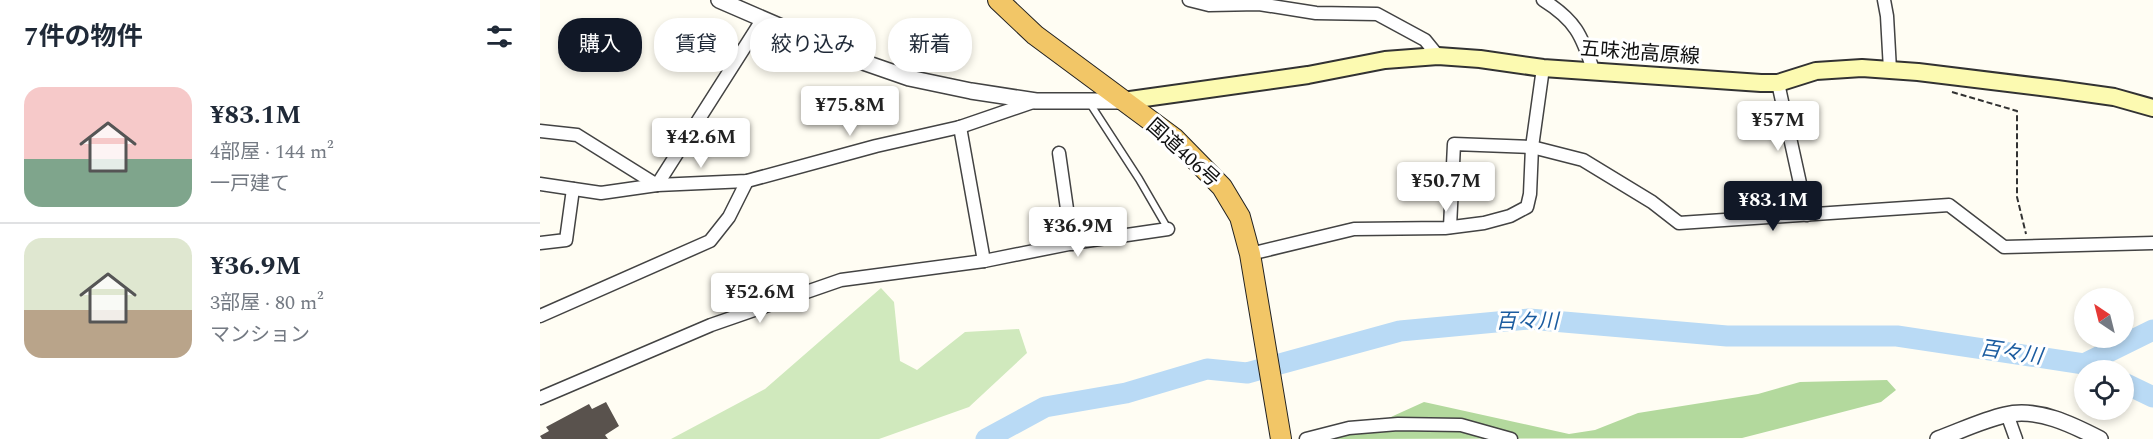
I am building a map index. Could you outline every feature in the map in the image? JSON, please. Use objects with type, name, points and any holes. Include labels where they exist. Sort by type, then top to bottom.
[{"type":"highway","name":"国道406号","points":[[998,0],[1035,35],[1174,138],[1222,187],[1240,217],[1250,254],[1280,439]]},
{"type":"main road","name":"五味池高原線","points":[[1123,101],[1308,75],[1385,60],[1438,56],[1543,68],[1778,82],[1816,71],[1862,68],[1890,70],[2103,95],[2153,108]]},
{"type":"street","points":[[719,0],[758,18]]},
{"type":"street","points":[[1189,0],[1209,5],[1259,4],[1316,13],[1377,14],[1425,40],[1438,56]]},
{"type":"street","points":[[1543,0],[1571,22],[1579,32],[1593,70]]},
{"type":"street","points":[[1884,0],[1890,70]]},
{"type":"street","points":[[657,186],[750,39]]},
{"type":"street","points":[[876,67],[909,78],[971,91],[1036,100],[1123,101]]},
{"type":"street","points":[[1250,254],[1354,229],[1450,227],[1484,223],[1510,216],[1527,207],[1530,194],[1532,147],[1543,68]]},
{"type":"street","points":[[1778,82],[1807,215]]},
{"type":"street","points":[[540,184],[601,193],[657,186],[747,181],[876,146],[960,127],[1036,100]]},
{"type":"street","points":[[960,127],[984,261]]},
{"type":"street","points":[[540,131],[577,135],[607,151],[657,186]]},
{"type":"street","points":[[1450,227],[1454,144],[1532,147],[1583,160],[1652,202],[1679,223],[1949,205],[2004,247],[2153,243]]},
{"type":"street","points":[[1059,153],[1072,244]]},
{"type":"street","points":[[540,316],[710,241],[729,217],[747,181]]},
{"type":"street","points":[[540,243],[566,240],[573,189]]},
{"type":"street","points":[[540,398],[711,325],[841,280],[984,261],[1168,229]]},
{"type":"street","points":[[1938,439],[2007,414],[2034,415],[2065,421],[2100,439]]},
{"type":"street","points":[[2007,414],[2016,439]]},
{"type":"street","points":[[1306,439],[1349,428],[1398,424],[1461,425],[1511,439]]},
{"type":"lane","points":[[1088,100],[1139,178],[1168,229]]},
{"type":"path","points":[[1944,87],[1953,92],[2017,111],[2017,197],[2029,246]]},
{"type":"green space","points":[[881,288],[894,302],[900,361],[917,370],[965,332],[1019,329],[1027,353],[969,407],[879,439],[671,439],[765,389]]},
{"type":"green space","points":[[1887,380],[1896,390],[1881,402],[1742,438],[1335,439],[1371,426],[1424,402],[1569,434],[1595,430],[1638,413],[1758,394],[1800,382]]},
{"type":"building","points":[[606,402],[619,426],[605,435],[608,439],[542,439],[540,436],[549,431],[546,427],[589,404],[592,409]]},
{"type":"waterway","name":"百々川","points":[[986,439],[1045,407],[1126,393],[1207,369],[1247,373],[1400,331],[1529,319],[1727,336],[1897,336],[2074,363]]},
{"type":"waterway","points":[[2092,360],[2153,330]]},
{"type":"waterway","points":[[2134,388],[2153,397]]}]
